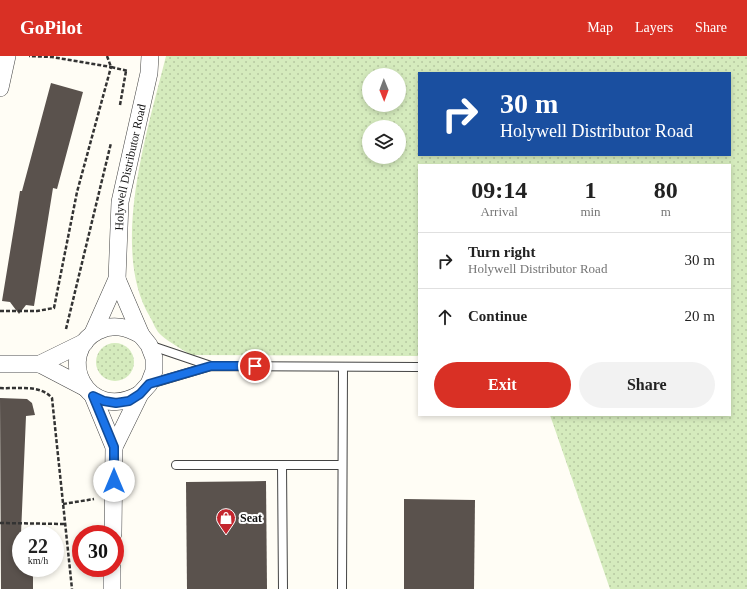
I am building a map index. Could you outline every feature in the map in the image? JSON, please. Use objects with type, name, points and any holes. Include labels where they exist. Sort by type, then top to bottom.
[{"type":"street","points":[[0,88],[7,56]]},
{"type":"street","name":"Holywell Distributor Road","points":[[113,525],[114,447],[89,391],[79,376],[77,364],[79,352],[89,337],[117,279],[120,202],[149,73],[150,56]]},
{"type":"street","name":"Holywell Distributor Road","points":[[114,447],[154,371],[154,358],[117,279]]},
{"type":"street","points":[[0,364],[40,364],[104,328],[116,326],[129,328],[145,340]]},
{"type":"street","points":[[40,364],[104,401],[116,403],[129,401],[145,389]]},
{"type":"street","points":[[112,577],[112,589]]},
{"type":"lane","points":[[145,340],[211,366]]},
{"type":"lane","points":[[145,389],[211,366],[418,367]]},
{"type":"lane","points":[[342,367],[342,589]]},
{"type":"lane","points":[[176,465],[342,466]]},
{"type":"lane","points":[[282,466],[283,589]]},
{"type":"path","points":[[29,56],[52,57],[126,70],[119,113]]},
{"type":"path","points":[[0,311],[37,311],[54,308],[77,192],[111,67],[107,56]]},
{"type":"path","points":[[63,334],[69,320],[112,141]]},
{"type":"path","points":[[0,388],[32,388],[47,392],[52,398],[72,589]]},
{"type":"path","points":[[63,504],[114,495]]},
{"type":"path","points":[[0,522],[65,524]]},
{"type":"green space","points":[[166,56],[747,56],[747,589],[610,589],[550,416],[731,416],[731,164],[418,164],[418,356],[191,355],[159,333],[150,317],[138,289],[133,258],[132,224],[142,153]]},
{"type":"green space","points":[[111,343],[119,343],[129,348],[133,355],[133,369],[129,376],[119,381],[111,381],[101,376],[99,373],[96,366],[96,358],[101,348],[104,346]]},
{"type":"building","points":[[51,83],[83,92],[57,189],[53,188],[34,306],[26,305],[19,314],[10,302],[2,301],[20,191],[22,191]]},
{"type":"building","points":[[0,398],[27,399],[32,403],[35,415],[26,416],[21,525],[12,525],[12,577],[33,577],[33,589],[1,589]]},
{"type":"building","name":"Seat","points":[[266,481],[267,589],[187,589],[186,482]]},
{"type":"building","points":[[404,499],[475,500],[474,589],[404,589]]},
{"type":"place","name":"Seat","points":[[226,535]]},
{"type":"route","points":[[114,481],[114,447],[93,396],[104,401],[116,403],[129,401],[140,394],[149,384],[211,366],[255,366]]}]
